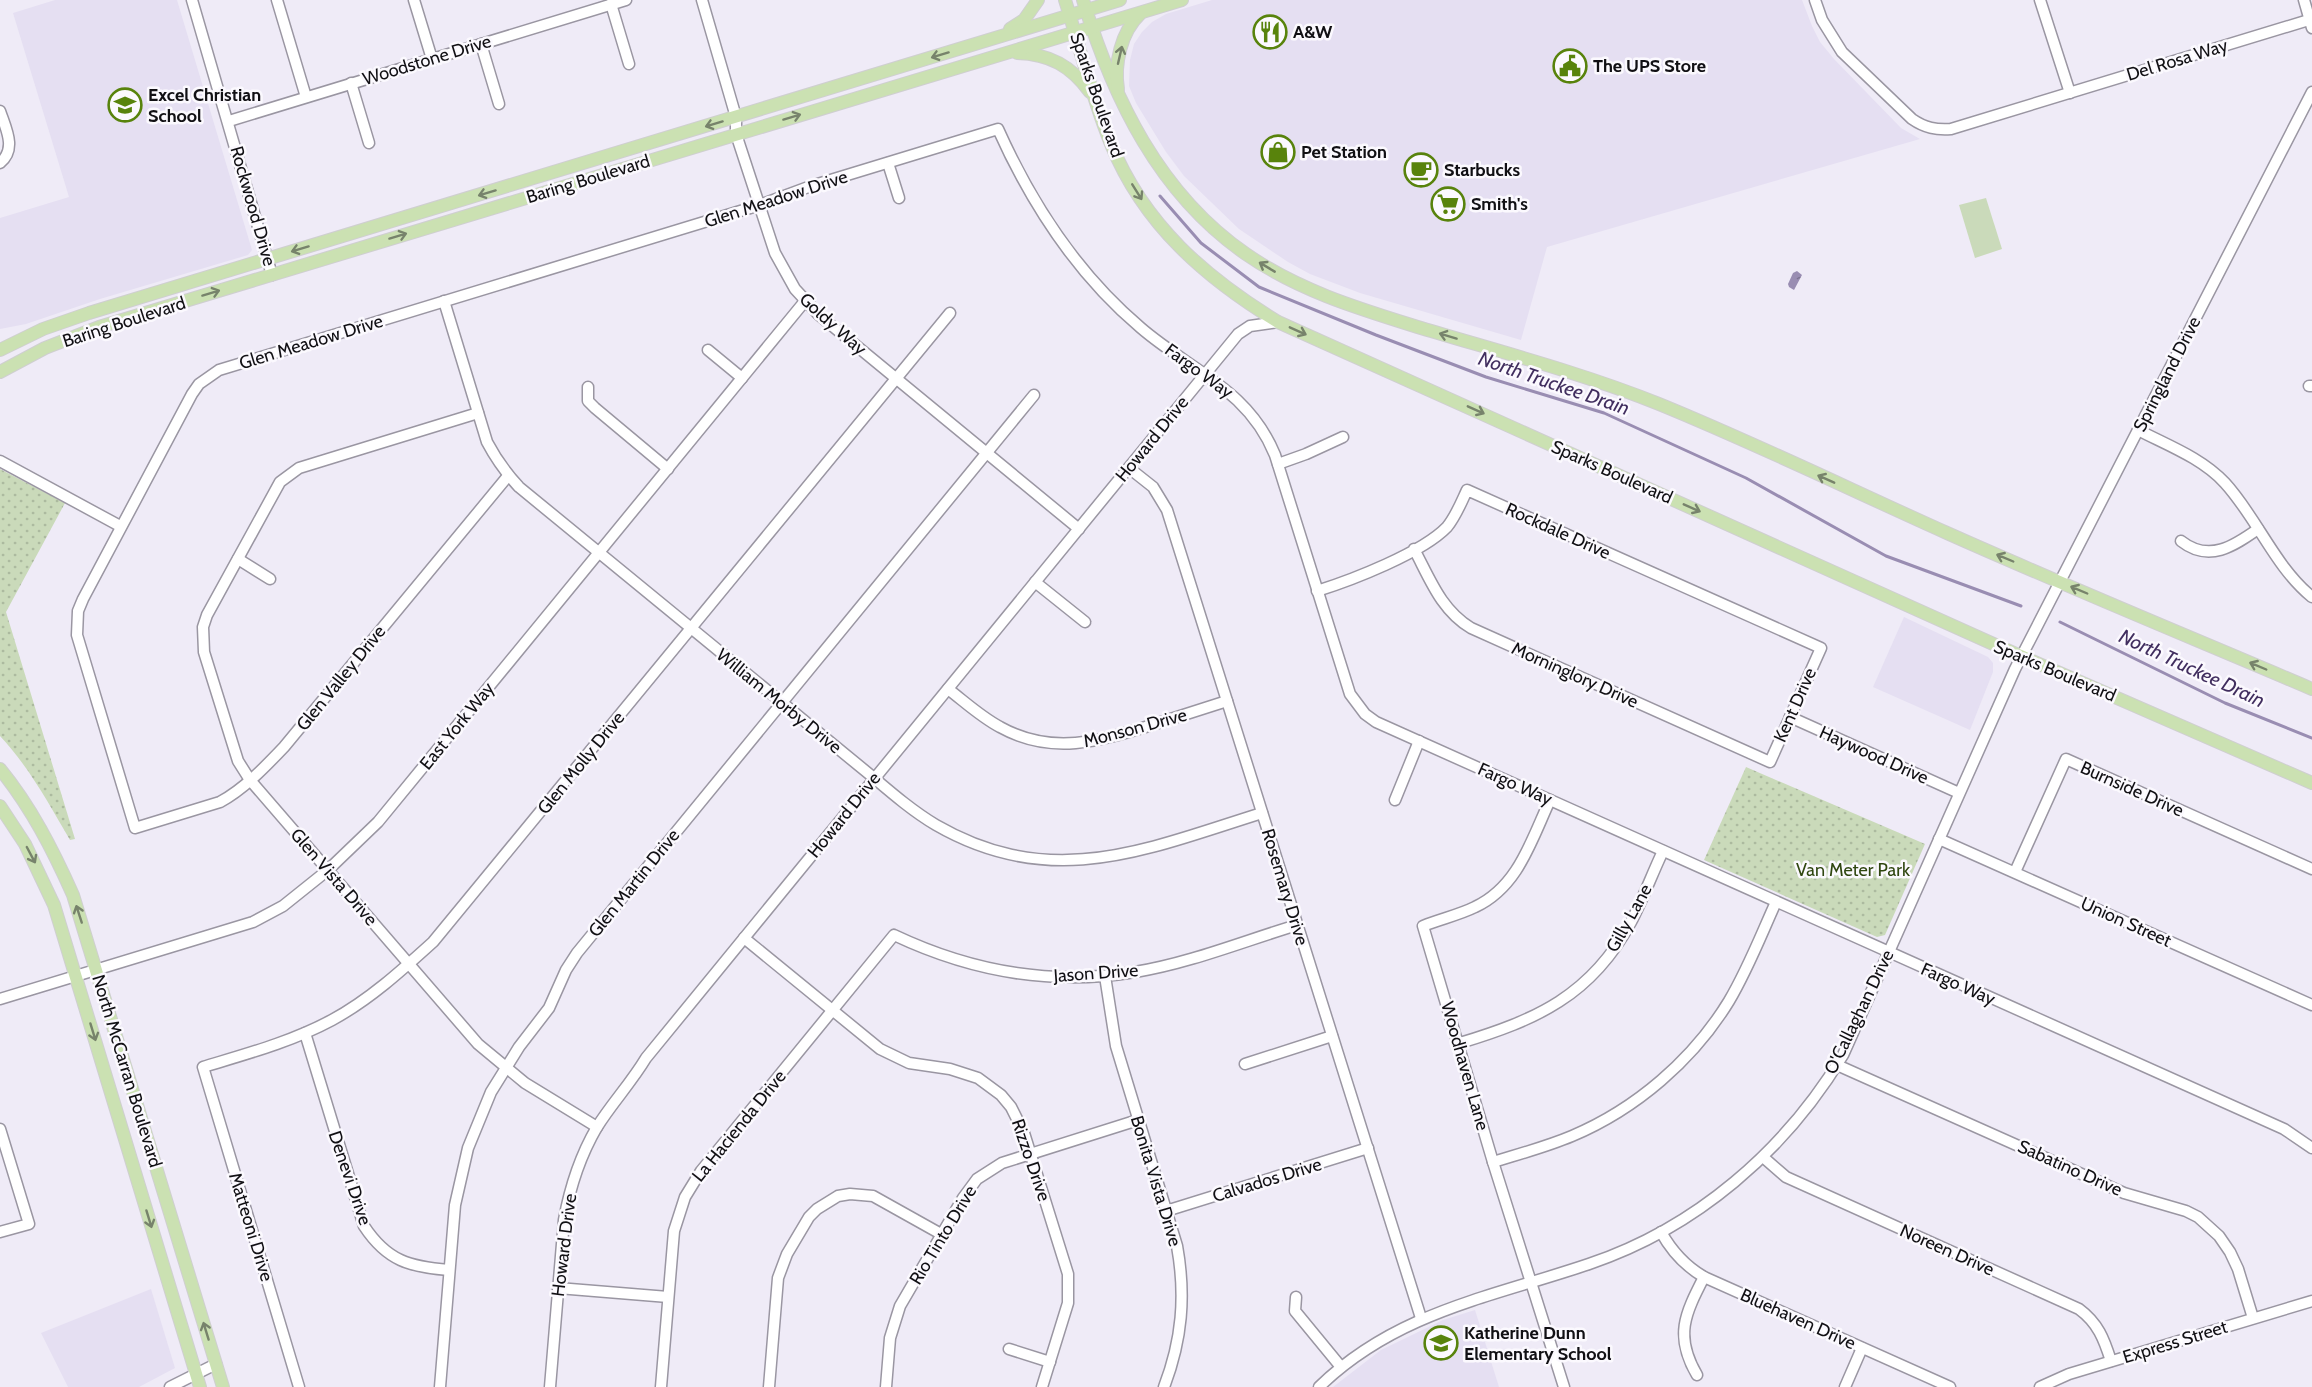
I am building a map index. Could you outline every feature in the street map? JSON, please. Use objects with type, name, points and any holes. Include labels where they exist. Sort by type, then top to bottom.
[{"type":"main road","points":[[996,38],[1024,20],[1038,0]]},
{"type":"main road","name":"Sparks Boulevard","points":[[1065,0],[1111,146],[1123,169],[1154,219],[1187,255],[1236,297],[1278,322],[2021,656],[2312,783]]},
{"type":"main road","name":"Baring Boulevard","points":[[0,350],[43,329],[78,316],[1070,16],[1084,5],[1120,0]]},
{"type":"main road","name":"Baring Boulevard","points":[[0,372],[45,348],[89,331],[1182,0]]},
{"type":"main road","name":"Sparks Boulevard","points":[[1084,5],[1098,49],[1131,123],[1190,205],[1246,254],[1308,290],[1342,304],[1534,362],[1658,404],[2058,581],[2312,689]]},
{"type":"main road","points":[[1120,102],[1117,80],[1118,62],[1128,28],[1141,13]]},
{"type":"main road","points":[[1003,53],[1037,55],[1059,62],[1081,80],[1096,100]]},
{"type":"main road","name":"North McCarran Boulevard","points":[[0,769],[21,798],[56,858],[73,895],[223,1387]]},
{"type":"main road","name":"North McCarran Boulevard","points":[[0,806],[41,876],[54,905],[200,1387]]},
{"type":"street","name":"Rockwood Drive","points":[[192,0],[273,274]]},
{"type":"street","points":[[277,0],[306,97]]},
{"type":"street","points":[[414,0],[432,59]]},
{"type":"street","name":"Woodstone Drive","points":[[229,121],[626,0]]},
{"type":"street","name":"Goldy Way","points":[[702,0],[736,117],[736,134],[775,253],[784,272],[805,302],[1079,529]]},
{"type":"street","name":"Del Rosa Way","points":[[1815,0],[1822,20],[1842,51],[1920,124],[1939,130],[1951,129],[2311,22]]},
{"type":"street","points":[[2040,0],[2070,93]]},
{"type":"street","points":[[2304,0],[2311,22]]},
{"type":"street","points":[[611,4],[629,64]]},
{"type":"street","points":[[481,44],[499,104]]},
{"type":"street","points":[[351,83],[369,143]]},
{"type":"street","name":"Springland Drive","points":[[2021,656],[2312,92]]},
{"type":"street","points":[[0,111],[10,146],[9,153],[0,163]]},
{"type":"street","name":"Glen Meadow Drive","points":[[135,828],[77,635],[77,623],[83,599],[120,526],[192,394],[208,376],[219,370],[760,205],[811,186],[998,129]]},
{"type":"street","name":"Fargo Way","points":[[998,129],[1045,220],[1089,277],[1141,328],[1230,391],[1256,419],[1266,435],[1278,464],[1350,694],[1356,704],[1376,722],[2284,1129],[2312,1148]]},
{"type":"street","points":[[888,163],[899,198]]},
{"type":"street","name":"William Morby Drive","points":[[444,301],[487,442],[508,476],[915,811],[962,838],[989,848],[1042,860],[1086,860],[1120,856],[1262,813]]},
{"type":"street","name":"East York Way","points":[[0,999],[253,922],[283,906],[328,870],[378,822],[805,302]]},
{"type":"street","name":"Glen Molly Drive","points":[[203,1067],[305,1033],[358,1004],[409,964],[444,930],[950,313]]},
{"type":"street","name":"Howard Drive","points":[[550,1387],[564,1220],[576,1171],[597,1127],[634,1079],[646,1058],[1238,334],[1250,326],[1278,322]]},
{"type":"street","points":[[708,350],[742,378]]},
{"type":"street","points":[[588,387],[588,401],[668,469]]},
{"type":"street","name":"Glen Martin Drive","points":[[440,1387],[455,1205],[468,1148],[477,1121],[505,1068],[549,1008],[566,970],[577,954],[1034,395]]},
{"type":"street","name":"Glen Vista Drive","points":[[478,413],[299,468],[289,474],[280,482],[207,615],[203,640],[238,760],[249,780],[478,1044],[525,1083],[597,1127]]},
{"type":"street","points":[[2138,430],[2189,456],[2227,485],[2295,581],[2312,597]]},
{"type":"street","points":[[1278,464],[1343,437]]},
{"type":"street","points":[[0,461],[120,526]]},
{"type":"street","name":"Rosemary Drive","points":[[1129,468],[1153,487],[1167,510],[1421,1318]]},
{"type":"street","name":"Glen Valley Drive","points":[[135,828],[220,802],[249,780],[284,747],[508,476]]},
{"type":"street","name":"Rockdale Drive","points":[[1317,591],[1356,577],[1438,535],[1448,525],[1467,490],[1821,648]]},
{"type":"street","points":[[2181,541],[2196,550],[2218,552],[2258,530]]},
{"type":"street","name":"Morninglory Drive","points":[[1414,549],[1450,613],[1471,628],[1770,762]]},
{"type":"street","points":[[238,559],[270,579]]},
{"type":"street","points":[[1035,582],[1085,622]]},
{"type":"street","name":"Kent Drive","points":[[1770,762],[1821,648]]},
{"type":"street","name":"O'Callaghan Drive","points":[[1319,1387],[1341,1367],[1388,1336],[1421,1318],[1590,1263],[1661,1232],[1718,1196],[1763,1157],[1809,1105],[1837,1065],[2021,656]]},
{"type":"street","name":"Monson Drive","points":[[948,689],[983,717],[1001,728],[1020,736],[1056,744],[1084,743],[1113,737],[1227,701]]},
{"type":"street","name":"Haywood Drive","points":[[1790,717],[1959,793]]},
{"type":"street","points":[[1395,800],[1419,741]]},
{"type":"street","name":"Burnside Drive","points":[[2015,872],[2066,759],[2312,869]]},
{"type":"street","name":"Woodhaven Lane","points":[[1550,800],[1519,868],[1499,892],[1473,908],[1423,926],[1460,1043],[1493,1162],[1564,1387]]},
{"type":"street","name":"Union Street","points":[[1939,839],[2312,1005]]},
{"type":"street","name":"Gilly Lane","points":[[1460,1043],[1502,1030],[1535,1016],[1555,1005],[1590,977],[1613,950],[1632,921],[1663,851]]},
{"type":"street","points":[[1493,1162],[1541,1148],[1599,1123],[1636,1100],[1673,1070],[1712,1026],[1728,1002],[1776,902]]},
{"type":"street","name":"Jason Drive","points":[[894,935],[951,959],[1010,973],[1066,978],[1106,976],[1165,966],[1297,925]]},
{"type":"street","name":"La Hacienda Drive","points":[[661,1387],[674,1231],[681,1205],[693,1181],[894,935]]},
{"type":"street","name":"Rizzo Drive","points":[[744,938],[880,1049],[917,1065],[964,1072],[991,1086],[1001,1095],[1019,1120],[1068,1274],[1066,1313],[1042,1387]]},
{"type":"street","name":"Bonita Vista Drive","points":[[1106,976],[1116,1046],[1177,1246],[1183,1294],[1178,1342],[1164,1387]]},
{"type":"street","name":"Denevi Drive","points":[[305,1033],[364,1226],[382,1248],[393,1257],[420,1268],[449,1270]]},
{"type":"street","points":[[1245,1064],[1332,1036]]},
{"type":"street","name":"Sabatino Drive","points":[[1837,1065],[2124,1193],[2186,1211],[2198,1217],[2219,1236],[2230,1252],[2238,1269],[2253,1318]]},
{"type":"street","name":"Matteoni Drive","points":[[203,1067],[299,1387]]},
{"type":"street","name":"Rio Tinto Drive","points":[[886,1387],[894,1322],[900,1306],[941,1234],[977,1179],[1002,1162],[1138,1120]]},
{"type":"street","points":[[0,1129],[29,1224],[0,1232]]},
{"type":"street","name":"Calvados Drive","points":[[1166,1211],[1368,1148]]},
{"type":"street","name":"Noreen Drive","points":[[1763,1157],[1786,1177],[2079,1309],[2097,1325],[2111,1361]]},
{"type":"street","points":[[769,1387],[778,1278],[787,1254],[809,1217],[817,1209],[838,1196],[850,1194],[873,1196],[941,1234]]},
{"type":"street","name":"Bluehaven Drive","points":[[1661,1232],[1670,1247],[1684,1262],[1704,1277],[1950,1387]]},
{"type":"street","points":[[1697,1376],[1689,1362],[1683,1335],[1689,1308],[1704,1277]]},
{"type":"street","points":[[558,1288],[668,1297]]},
{"type":"street","points":[[1296,1297],[1295,1311],[1341,1367]]},
{"type":"street","name":"Express Street","points":[[2040,1387],[2069,1374],[2312,1301]]},
{"type":"street","points":[[1845,1387],[1862,1348]]},
{"type":"street","points":[[1009,1349],[1050,1362]]},
{"type":"street","points":[[170,1387],[216,1364]]},
{"type":"shaded area","name":"Excel Christian School","points":[[55,0],[177,0],[252,250],[248,255],[100,299],[26,324],[0,329],[0,218],[69,197],[13,13]]},
{"type":"shaded area","points":[[1212,0],[1802,0],[1820,42],[1834,59],[1901,128],[1920,139],[1547,247],[1521,340],[1360,293],[1310,274],[1239,229],[1184,176],[1166,152],[1136,103],[1129,86],[1130,60],[1134,44],[1152,22],[1166,14]]},
{"type":"shaded area","points":[[1904,617],[1988,657],[1993,663],[1993,672],[1970,730],[1873,687]]},
{"type":"shaded area","points":[[151,1289],[175,1368],[139,1387],[68,1387],[41,1333]]},
{"type":"shaded area","name":"Katherine Dunn Elementary School","points":[[1475,1310],[1499,1387],[1333,1387],[1381,1350],[1443,1320]]},
{"type":"green space","points":[[1986,198],[2002,249],[1975,258],[1959,205]]},
{"type":"green space","points":[[0,469],[65,503],[6,612],[75,839],[70,840],[29,773],[0,736]]},
{"type":"green space","name":"Van Meter Park","points":[[1746,767],[1925,844],[1885,935],[1877,937],[1704,860]]},
{"type":"water","points":[[1797,271],[1802,275],[1794,290],[1788,284],[1793,273]]},
{"type":"waterway","name":"North Truckee Drain","points":[[1160,196],[1201,243],[1259,287],[1486,377],[1604,413],[1746,478],[1886,556],[2021,606]]},
{"type":"waterway","name":"North Truckee Drain","points":[[2060,622],[2225,703],[2312,738]]},
{"type":"place","name":"A&W","points":[[1270,32]]},
{"type":"place","name":"The UPS Store","points":[[1570,66]]},
{"type":"place","name":"Excel Christian School","points":[[125,105]]},
{"type":"place","name":"Pet Station","points":[[1278,152]]},
{"type":"place","name":"Starbucks","points":[[1421,170]]},
{"type":"place","name":"Smith's","points":[[1448,204]]},
{"type":"place","name":"Katherine Dunn Elementary School","points":[[1441,1343]]}]
